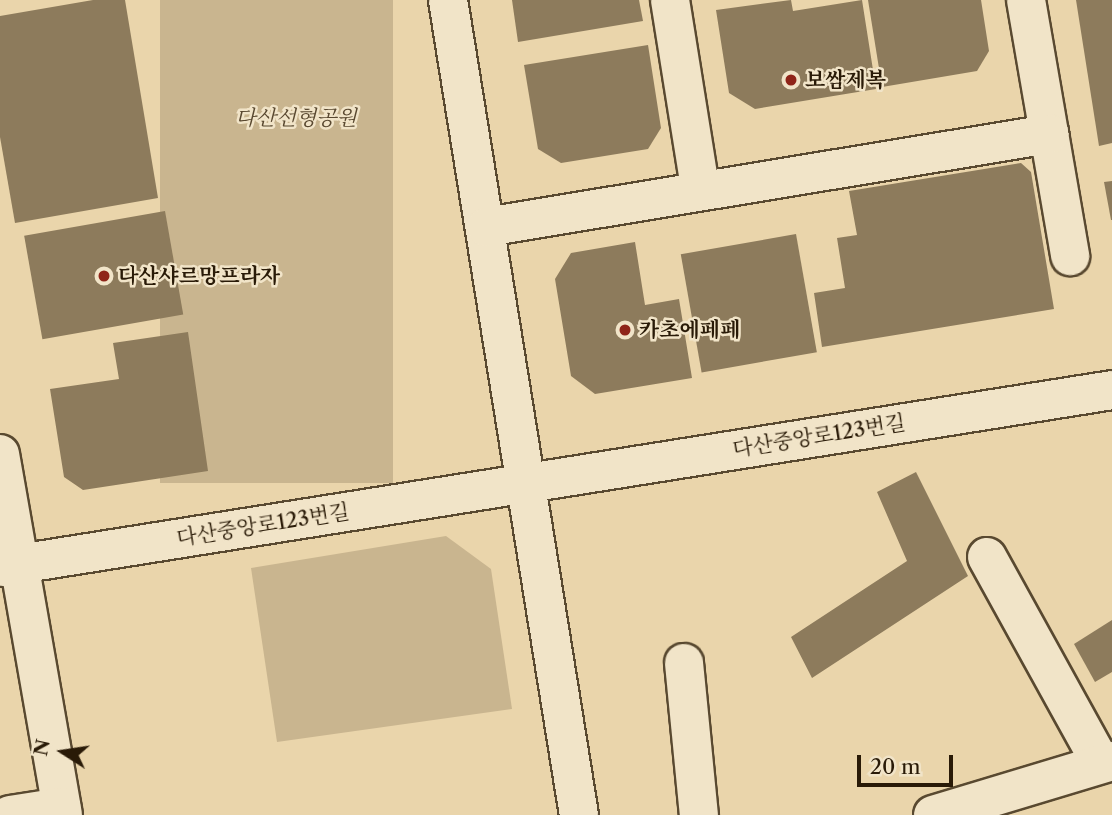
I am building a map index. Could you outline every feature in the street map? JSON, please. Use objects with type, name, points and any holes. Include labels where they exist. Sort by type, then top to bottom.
[{"type":"street","points":[[448,0],[579,815]]},
{"type":"street","points":[[670,0],[700,187]]},
{"type":"street","points":[[1026,0],[1070,256]]},
{"type":"street","points":[[486,227],[700,187],[1049,134]]},
{"type":"street","name":"다산중앙로123번길","points":[[9,565],[1112,390]]},
{"type":"street","points":[[0,454],[9,565],[62,811],[10,815]]},
{"type":"street","points":[[933,815],[1105,761],[987,557]]},
{"type":"street","points":[[684,663],[699,815]]},
{"type":"green space","name":"다산선형공원","points":[[160,0],[393,0],[393,483],[160,483]]},
{"type":"green space","points":[[446,536],[491,569],[512,709],[277,742],[251,568]]},
{"type":"building","points":[[93,0],[125,0],[158,198],[15,223],[0,137],[0,16]]},
{"type":"building","points":[[512,0],[639,0],[643,21],[518,42]]},
{"type":"building","points":[[791,0],[793,11],[862,0],[876,89],[755,109],[729,93],[716,10]]},
{"type":"building","points":[[868,0],[981,0],[989,51],[977,71],[882,87]]},
{"type":"building","points":[[1076,0],[1112,0],[1112,143],[1099,146]]},
{"type":"building","points":[[648,45],[661,128],[648,149],[561,163],[538,149],[524,65]]},
{"type":"building","points":[[1021,163],[1031,172],[1054,309],[822,347],[814,293],[845,288],[837,238],[857,235],[849,191]]},
{"type":"building","points":[[1112,181],[1112,220],[1111,220],[1104,182]]},
{"type":"building","name":"다산샤르망프라자","points":[[165,211],[183,314],[42,339],[24,236]]},
{"type":"building","points":[[796,234],[817,352],[702,372],[681,254]]},
{"type":"building","points":[[635,242],[645,305],[679,299],[692,378],[595,394],[571,376],[555,279],[571,253]]},
{"type":"building","points":[[188,332],[208,471],[83,490],[64,477],[50,389],[119,379],[113,343]]},
{"type":"building","points":[[916,472],[968,576],[812,678],[791,637],[907,561],[877,492]]},
{"type":"building","points":[[1112,620],[1112,672],[1095,682],[1074,644]]},
{"type":"place","name":"보쌈제복","points":[[791,80]]},
{"type":"place","name":"다산샤르망프라자","points":[[104,276]]},
{"type":"place","name":"카초에페페","points":[[625,330]]}]
